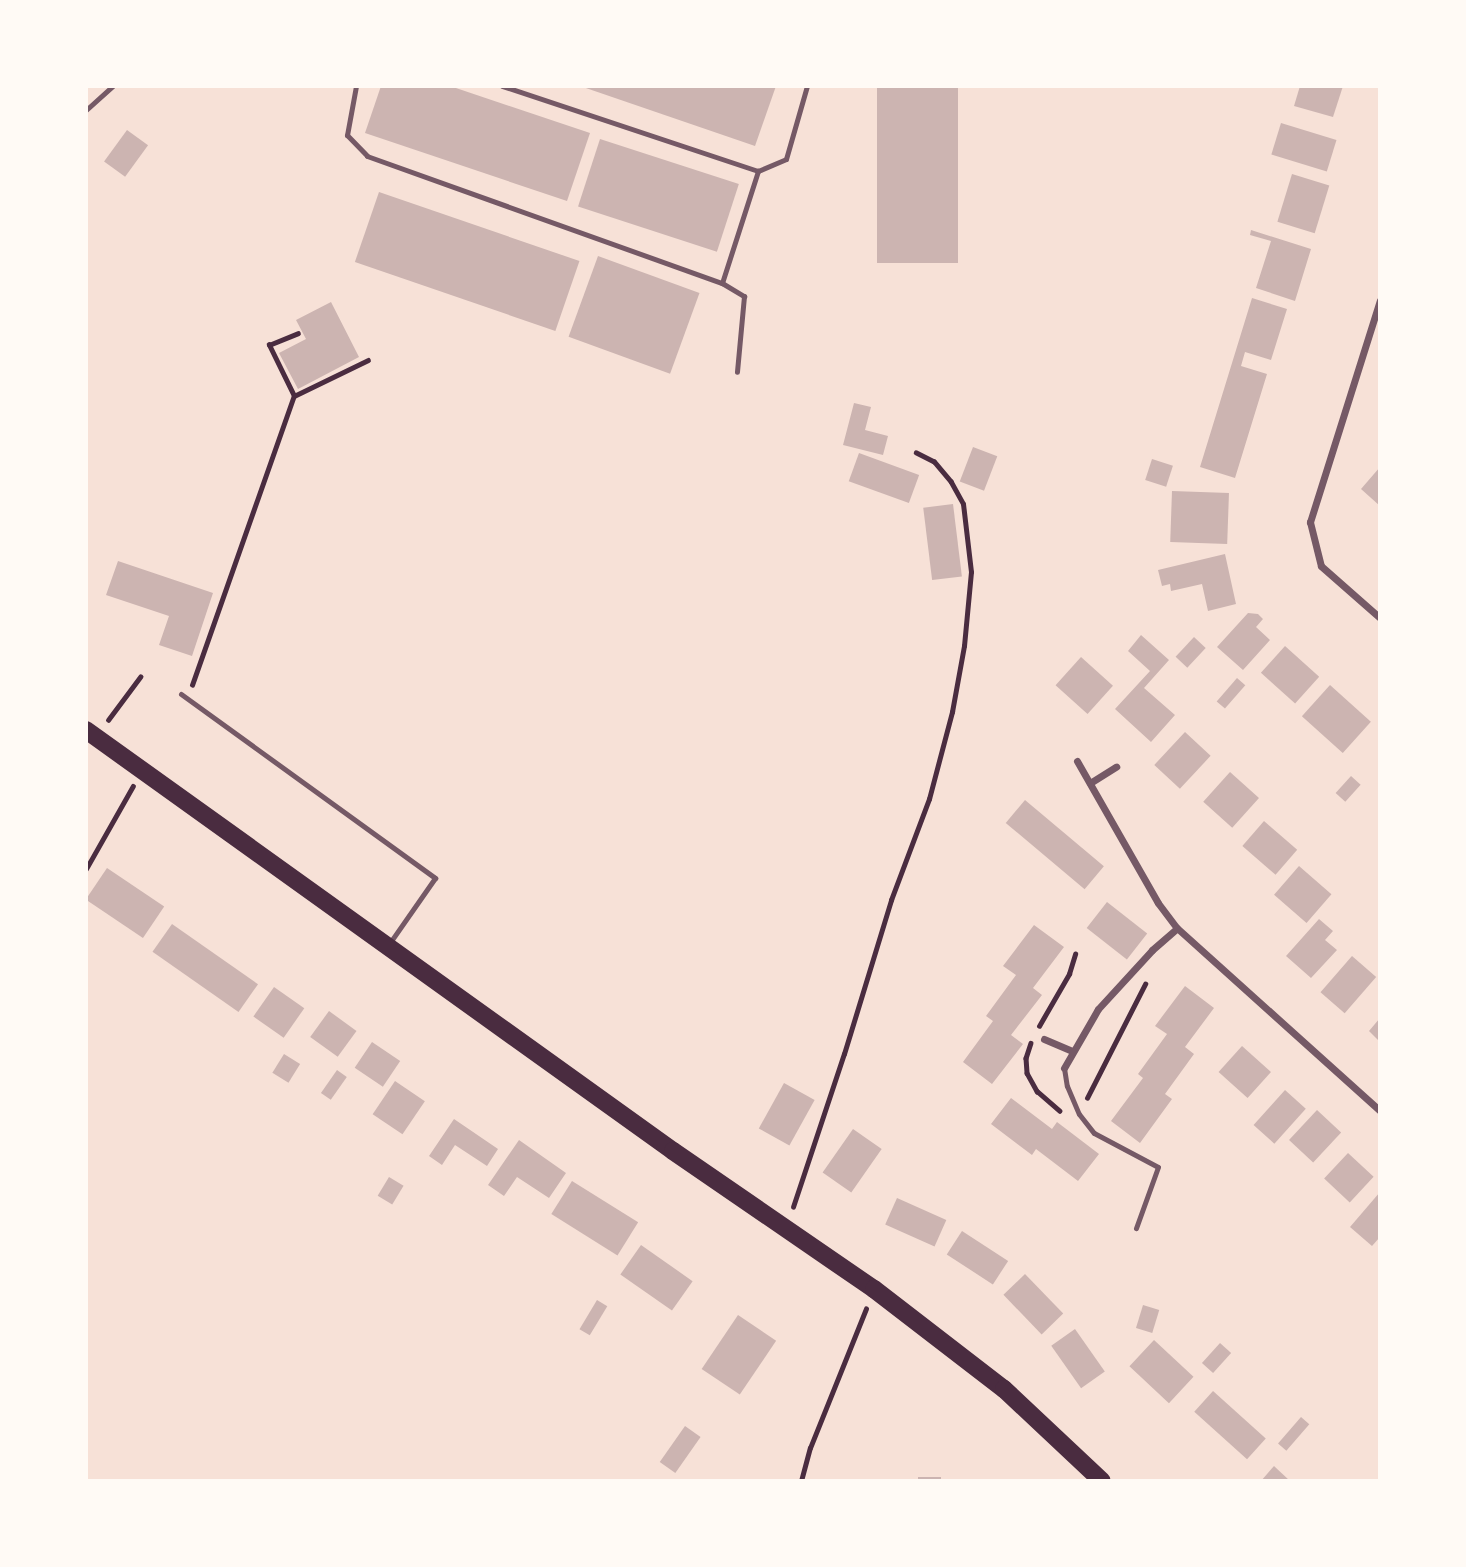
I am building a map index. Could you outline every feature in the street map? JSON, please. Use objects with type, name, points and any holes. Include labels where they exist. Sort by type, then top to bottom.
[{"type":"main road","points":[[90,734],[874,1289],[1004,1389],[1102,1481]]},
{"type":"street","points":[[1380,300],[1310,522],[1321,566],[1380,618]]},
{"type":"street","points":[[1077,761],[1157,903],[1177,928],[1380,1111]]},
{"type":"street","points":[[1090,783],[1116,767]]},
{"type":"street","points":[[1064,1068],[1098,1009],[1152,950],[1177,928]]},
{"type":"street","points":[[1044,1039],[1072,1051]]},
{"type":"lane","points":[[86,110],[113,86]]},
{"type":"lane","points":[[356,86],[347,135],[368,156],[722,283],[744,296],[737,372]]},
{"type":"lane","points":[[502,86],[758,171],[786,159],[807,86]]},
{"type":"lane","points":[[722,283],[758,171]]},
{"type":"lane","points":[[183,696],[435,878],[387,946]]},
{"type":"lane","points":[[1064,1068],[1067,1086],[1079,1114],[1094,1133],[1157,1167],[1136,1228]]},
{"type":"path","points":[[294,396],[269,345],[298,333]]},
{"type":"path","points":[[183,696],[294,396],[368,360]]},
{"type":"path","points":[[785,1228],[844,1054],[891,900],[929,799],[952,712],[964,646],[971,572],[962,505],[951,482],[934,462],[916,453]]},
{"type":"path","points":[[90,734],[140,677]]},
{"type":"path","points":[[86,869],[141,770]]},
{"type":"path","points":[[1079,1114],[1152,971],[1152,950]]},
{"type":"path","points":[[801,1481],[810,1448],[874,1289]]},
{"type":"building","points":[[381,86],[450,86],[590,133],[567,201],[365,133]]},
{"type":"building","points":[[580,86],[776,86],[755,146]]},
{"type":"building","points":[[877,86],[958,86],[958,263],[877,263]]},
{"type":"building","points":[[1300,86],[1343,86],[1333,117],[1294,106]]},
{"type":"building","points":[[1281,123],[1336,140],[1327,172],[1271,155]]},
{"type":"building","points":[[127,130],[148,145],[125,177],[104,162]]},
{"type":"building","points":[[600,139],[739,184],[717,252],[578,207]]},
{"type":"building","points":[[1292,174],[1329,185],[1315,233],[1277,222]]},
{"type":"building","points":[[379,192],[579,261],[555,331],[355,262]]},
{"type":"building","points":[[1251,230],[1311,249],[1295,301],[1256,288],[1271,241],[1250,235]]},
{"type":"building","points":[[598,256],[699,293],[670,374],[569,337]]},
{"type":"building","points":[[1252,298],[1287,309],[1271,360],[1245,352],[1241,366],[1267,374],[1235,478],[1200,467]]},
{"type":"building","points":[[331,302],[359,357],[298,389],[279,353],[306,339],[296,320]]},
{"type":"building","points":[[854,403],[871,407],[865,430],[888,436],[883,455],[843,445]]},
{"type":"building","points":[[973,447],[997,456],[984,491],[960,482]]},
{"type":"building","points":[[859,453],[919,475],[909,503],[849,481]]},
{"type":"building","points":[[1152,459],[1173,466],[1166,487],[1145,480]]},
{"type":"building","points":[[1380,467],[1380,506],[1361,489]]},
{"type":"building","points":[[1172,491],[1229,493],[1227,544],[1170,542]]},
{"type":"building","points":[[953,504],[962,576],[932,580],[923,508]]},
{"type":"building","points":[[1225,554],[1236,604],[1208,611],[1202,584],[1171,591],[1170,584],[1162,586],[1158,570]]},
{"type":"building","points":[[118,561],[213,593],[192,656],[159,645],[169,616],[106,595]]},
{"type":"building","points":[[1248,613],[1258,614],[1263,619],[1256,627],[1270,640],[1243,670],[1217,647]]},
{"type":"building","points":[[1141,635],[1169,660],[1144,688],[1175,715],[1151,742],[1115,709],[1150,671],[1128,651]]},
{"type":"building","points":[[1194,637],[1206,648],[1187,668],[1176,657]]},
{"type":"building","points":[[1285,646],[1319,677],[1295,704],[1261,673]]},
{"type":"building","points":[[1081,657],[1113,686],[1088,714],[1056,685]]},
{"type":"building","points":[[1237,678],[1245,685],[1225,709],[1217,701]]},
{"type":"building","points":[[1330,685],[1371,722],[1343,753],[1302,716]]},
{"type":"building","points":[[1185,732],[1211,756],[1180,789],[1154,765]]},
{"type":"building","points":[[1230,772],[1259,798],[1232,828],[1203,802]]},
{"type":"building","points":[[1351,776],[1361,785],[1345,802],[1336,793]]},
{"type":"building","points":[[1025,800],[1104,866],[1085,889],[1006,823]]},
{"type":"building","points":[[1264,821],[1297,850],[1276,875],[1242,846]]},
{"type":"building","points":[[1299,866],[1331,894],[1307,923],[1274,895]]},
{"type":"building","points":[[107,868],[164,907],[143,938],[86,900]]},
{"type":"building","points":[[1107,902],[1147,933],[1127,959],[1087,928]]},
{"type":"building","points":[[1319,919],[1333,931],[1325,940],[1337,950],[1311,978],[1286,956]]},
{"type":"building","points":[[172,924],[258,984],[239,1012],[152,952]]},
{"type":"building","points":[[1034,925],[1064,947],[1033,988],[1042,995],[1011,1035],[1023,1044],[992,1084],[963,1062],[993,1021],[986,1016],[1016,975],[1003,966]]},
{"type":"building","points":[[1352,956],[1376,977],[1345,1013],[1321,992]]},
{"type":"building","points":[[1185,986],[1214,1008],[1185,1047],[1194,1054],[1165,1094],[1172,1099],[1140,1143],[1111,1121],[1143,1078],[1138,1074],[1167,1034],[1155,1026]]},
{"type":"building","points":[[274,987],[304,1008],[284,1038],[253,1016]]},
{"type":"building","points":[[329,1011],[357,1031],[338,1057],[310,1037]]},
{"type":"building","points":[[1380,1018],[1380,1042],[1369,1031]]},
{"type":"building","points":[[372,1042],[400,1061],[383,1087],[355,1068]]},
{"type":"building","points":[[1242,1046],[1271,1072],[1248,1098],[1219,1072]]},
{"type":"building","points":[[284,1054],[300,1064],[288,1083],[272,1073]]},
{"type":"building","points":[[337,1070],[347,1077],[331,1100],[321,1093]]},
{"type":"building","points":[[395,1081],[425,1101],[402,1134],[373,1114]]},
{"type":"building","points":[[784,1083],[815,1100],[789,1145],[759,1128]]},
{"type":"building","points":[[1285,1090],[1306,1109],[1274,1144],[1254,1125]]},
{"type":"building","points":[[1011,1098],[1052,1129],[1057,1122],[1099,1154],[1078,1181],[1036,1149],[1032,1155],[991,1124]]},
{"type":"building","points":[[1317,1110],[1341,1133],[1313,1162],[1289,1140]]},
{"type":"building","points":[[454,1119],[498,1149],[487,1166],[455,1145],[442,1165],[429,1156]]},
{"type":"building","points":[[853,1129],[882,1149],[851,1192],[823,1172]]},
{"type":"building","points":[[519,1140],[566,1173],[549,1198],[517,1177],[504,1196],[488,1185]]},
{"type":"building","points":[[1348,1153],[1374,1177],[1350,1202],[1324,1179]]},
{"type":"building","points":[[389,1177],[404,1186],[392,1205],[378,1196]]},
{"type":"building","points":[[572,1181],[638,1222],[617,1255],[551,1214]]},
{"type":"building","points":[[1380,1192],[1380,1237],[1372,1246],[1350,1227]]},
{"type":"building","points":[[897,1198],[946,1220],[935,1246],[885,1224]]},
{"type":"building","points":[[962,1231],[1008,1261],[993,1284],[947,1254]]},
{"type":"building","points":[[641,1245],[693,1281],[672,1311],[620,1274]]},
{"type":"building","points":[[1025,1274],[1063,1314],[1042,1334],[1003,1295]]},
{"type":"building","points":[[597,1300],[607,1306],[590,1335],[579,1329]]},
{"type":"building","points":[[1143,1305],[1159,1310],[1152,1333],[1136,1328]]},
{"type":"building","points":[[738,1315],[776,1341],[740,1395],[702,1369]]},
{"type":"building","points":[[1075,1329],[1105,1372],[1081,1388],[1051,1346]]},
{"type":"building","points":[[1154,1340],[1193,1377],[1169,1403],[1129,1366]]},
{"type":"building","points":[[1220,1343],[1231,1353],[1213,1373],[1202,1363]]},
{"type":"building","points":[[1213,1391],[1266,1439],[1247,1459],[1194,1412]]},
{"type":"building","points":[[1301,1417],[1309,1424],[1286,1451],[1278,1443]]},
{"type":"building","points":[[685,1426],[701,1437],[675,1473],[660,1462]]},
{"type":"building","points":[[1274,1466],[1290,1481],[1261,1481]]},
{"type":"building","points":[[918,1477],[941,1477],[941,1481],[918,1481]]}]
